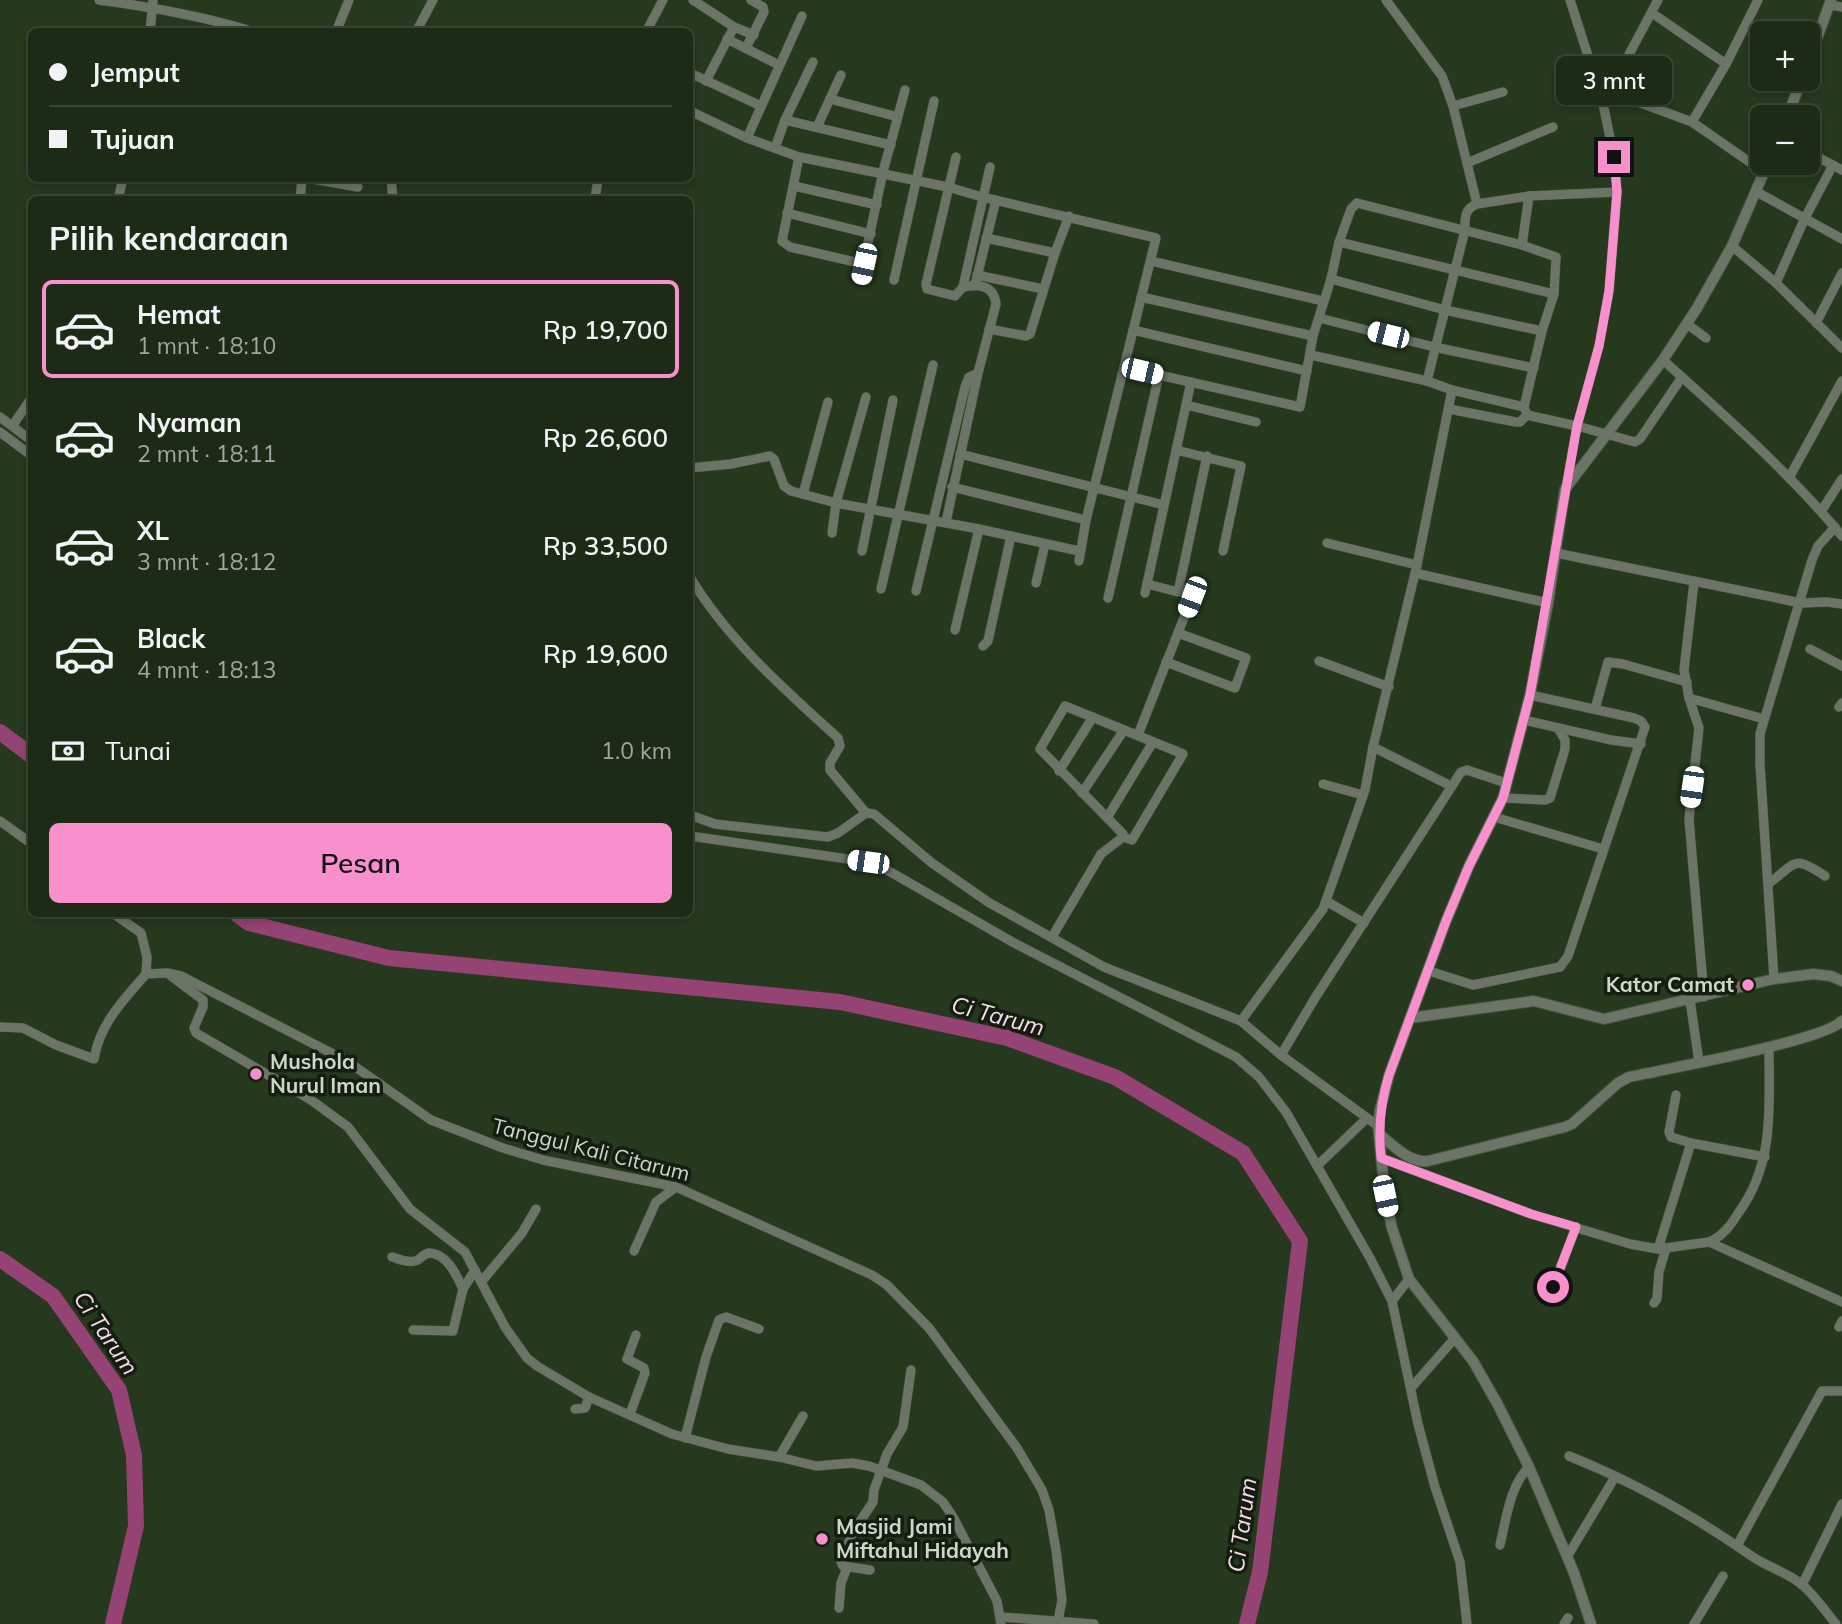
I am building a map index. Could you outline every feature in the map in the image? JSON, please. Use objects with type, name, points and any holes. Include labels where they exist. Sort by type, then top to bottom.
[{"type":"street","points":[[99,0],[152,3],[241,28]]},
{"type":"street","points":[[338,28],[349,0]]},
{"type":"street","points":[[418,28],[433,0]]},
{"type":"street","points":[[648,28],[663,0]]},
{"type":"street","points":[[693,0],[734,27],[754,35]]},
{"type":"street","points":[[746,48],[764,10],[751,0]]},
{"type":"street","points":[[1386,0],[1442,76],[1453,106],[1477,204]]},
{"type":"street","points":[[1570,0],[1602,99],[1614,157],[1617,192],[1609,291],[1599,346],[1577,426],[1530,695],[1503,798],[1446,921],[1383,1095],[1378,1130],[1390,1220],[1409,1279],[1473,1361],[1497,1403],[1529,1467],[1591,1624]]},
{"type":"street","points":[[1602,99],[1611,92],[1658,0]]},
{"type":"street","points":[[1692,122],[1726,64],[1756,1]]},
{"type":"street","points":[[150,28],[152,3]]},
{"type":"street","points":[[1820,30],[1830,3],[1842,7]]},
{"type":"street","points":[[1652,13],[1726,64]]},
{"type":"street","points":[[747,138],[802,16]]},
{"type":"street","points":[[706,80],[734,27]]},
{"type":"street","points":[[727,39],[779,65]]},
{"type":"street","points":[[775,148],[785,120],[813,62]]},
{"type":"street","points":[[693,74],[761,106]]},
{"type":"street","points":[[817,127],[841,75]]},
{"type":"street","points":[[860,281],[905,90]]},
{"type":"street","points":[[1453,106],[1503,92]]},
{"type":"street","points":[[1611,92],[1692,122],[1750,157]]},
{"type":"street","points":[[830,99],[898,117]]},
{"type":"street","points":[[894,280],[934,101]]},
{"type":"street","points":[[693,112],[747,138],[799,157],[884,172],[1156,237],[1079,556],[1011,536],[946,522],[898,516],[791,491],[784,486],[774,459],[770,456],[693,468]]},
{"type":"street","points":[[785,120],[891,145]]},
{"type":"street","points":[[1466,163],[1553,127]]},
{"type":"street","points":[[799,157],[782,241],[785,245],[864,264]]},
{"type":"street","points":[[956,157],[926,284],[931,291],[956,296],[963,287],[990,167]]},
{"type":"street","points":[[1820,158],[1842,170]]},
{"type":"street","points":[[1776,283],[1805,218],[1833,165]]},
{"type":"street","points":[[1565,489],[1663,360],[1687,324],[1731,246],[1763,175]]},
{"type":"street","points":[[330,182],[358,187]]},
{"type":"street","points":[[794,186],[877,205]]},
{"type":"street","points":[[1427,381],[1453,269],[1465,230],[1466,212],[1470,207],[1529,196],[1617,192]]},
{"type":"street","points":[[1757,192],[1842,239]]},
{"type":"street","points":[[1522,245],[1529,196]]},
{"type":"street","points":[[975,285],[996,200]]},
{"type":"street","points":[[1124,367],[1300,407],[1313,337],[1339,242],[1351,209],[1357,203],[1522,245],[1556,257],[1553,294],[1542,331],[1526,411],[1520,422],[1449,409]]},
{"type":"street","points":[[787,213],[871,234]]},
{"type":"street","points":[[989,329],[1026,336],[1030,334],[1069,216]]},
{"type":"street","points":[[986,239],[1055,253]]},
{"type":"street","points":[[1339,242],[1553,294]]},
{"type":"street","points":[[1731,246],[1776,283],[1842,348]]},
{"type":"street","points":[[1151,261],[1323,301]]},
{"type":"street","points":[[1815,323],[1842,273]]},
{"type":"street","points":[[977,275],[1043,289]]},
{"type":"street","points":[[1331,279],[1445,310],[1542,331]]},
{"type":"street","points":[[946,522],[978,373],[996,304],[990,289],[975,285],[963,287]]},
{"type":"street","points":[[1141,297],[1313,337]]},
{"type":"street","points":[[1319,318],[1434,347],[1534,368]]},
{"type":"street","points":[[1687,324],[1706,338]]},
{"type":"street","points":[[1133,330],[1307,371]]},
{"type":"street","points":[[1311,355],[1427,381],[1635,442],[1682,377]]},
{"type":"street","points":[[1663,360],[1732,420],[1822,510],[1842,536]]},
{"type":"street","points":[[881,589],[933,365]]},
{"type":"street","points":[[916,591],[967,382],[969,377],[978,373]]},
{"type":"street","points":[[1108,598],[1159,375]]},
{"type":"street","points":[[1788,478],[1842,381]]},
{"type":"street","points":[[1191,382],[1146,588],[1178,592],[1207,456]]},
{"type":"street","points":[[1241,1021],[1317,919],[1326,901],[1363,795],[1416,569],[1452,390]]},
{"type":"street","points":[[832,533],[836,503],[866,397]]},
{"type":"street","points":[[862,551],[893,400]]},
{"type":"street","points":[[803,494],[828,402]]},
{"type":"street","points":[[13,425],[28,403]]},
{"type":"street","points":[[1186,405],[1256,422]]},
{"type":"street","points":[[0,417],[28,438]]},
{"type":"street","points":[[0,432],[28,453]]},
{"type":"street","points":[[1176,450],[1241,467],[1223,551]]},
{"type":"street","points":[[960,454],[1164,505]]},
{"type":"street","points":[[1822,510],[1842,479]]},
{"type":"street","points":[[952,487],[1086,520]]},
{"type":"street","points":[[1773,979],[1760,744],[1764,719],[1814,553],[1835,527]]},
{"type":"street","points":[[955,630],[979,529]]},
{"type":"street","points":[[983,646],[988,641],[1011,536]]},
{"type":"street","points":[[1036,583],[1045,544]]},
{"type":"street","points":[[1327,544],[1548,603]]},
{"type":"street","points":[[1556,554],[1801,603],[1827,601],[1842,604]]},
{"type":"street","points":[[693,582],[735,638],[838,738],[840,746],[830,763],[830,770],[866,813],[882,819],[970,892],[1104,967],[1241,1021],[1281,1055],[1367,1118],[1409,1158],[1428,1161],[1565,1127],[1572,1124],[1623,1079],[1769,1047],[1833,1028],[1842,1021]]},
{"type":"street","points":[[1694,582],[1684,670],[1689,698],[1699,728],[1689,818],[1704,997]]},
{"type":"street","points":[[1138,735],[1192,597],[1186,590],[1179,588]]},
{"type":"street","points":[[1166,662],[1236,688],[1246,658],[1178,633]]},
{"type":"street","points":[[1810,649],[1842,666]]},
{"type":"street","points":[[1319,661],[1389,687]]},
{"type":"street","points":[[1595,709],[1608,662],[1686,682]]},
{"type":"street","points":[[1429,971],[1473,985],[1563,965],[1645,730],[1641,721],[1530,695]]},
{"type":"street","points":[[1689,698],[1764,719]]},
{"type":"street","points":[[1065,706],[1138,735],[1183,754],[1132,840],[1123,837],[1040,749],[1065,706]]},
{"type":"street","points":[[1059,771],[1093,717]]},
{"type":"street","points":[[1524,720],[1641,744]]},
{"type":"street","points":[[1503,798],[1550,798],[1565,749],[1565,740],[1558,728]]},
{"type":"street","points":[[1082,793],[1124,730]]},
{"type":"street","points":[[1107,818],[1153,742]]},
{"type":"street","points":[[1373,747],[1451,786]]},
{"type":"street","points":[[1281,1055],[1461,772],[1467,769],[1506,783]]},
{"type":"street","points":[[1323,784],[1363,795]]},
{"type":"street","points":[[693,816],[715,824],[828,837],[866,813]]},
{"type":"street","points":[[1494,817],[1603,849]]},
{"type":"street","points":[[0,821],[28,841]]},
{"type":"street","points":[[693,836],[880,866],[1016,944],[1236,1057],[1259,1077],[1280,1102],[1392,1301],[1435,1487],[1460,1562],[1467,1624]]},
{"type":"street","points":[[1052,937],[1101,854],[1123,837]]},
{"type":"street","points":[[1768,884],[1799,862],[1825,876]]},
{"type":"street","points":[[1326,901],[1364,923]]},
{"type":"street","points":[[0,1027],[23,1028],[56,1045],[94,1059],[102,1030],[112,1013],[146,974],[147,957],[141,933],[118,917]]},
{"type":"street","name":"Tanggul Kali Citarum","points":[[146,974],[181,976],[347,1061],[442,1126],[543,1160],[676,1187],[872,1275],[915,1312],[1017,1448],[1042,1490],[1055,1541],[1062,1600],[1058,1621]]},
{"type":"street","points":[[167,974],[202,1000],[203,1007],[194,1028],[196,1033],[311,1100],[348,1127],[403,1202],[461,1248],[482,1281],[505,1327],[527,1358],[548,1374],[589,1397],[685,1438],[816,1466],[852,1463],[881,1470],[921,1485],[943,1502],[953,1517],[997,1601],[1001,1621],[1094,1624]]},
{"type":"street","points":[[1410,1018],[1534,1001],[1604,1019],[1773,979],[1813,974],[1831,976],[1842,981]]},
{"type":"street","points":[[1690,1000],[1699,1062]]},
{"type":"street","points":[[1381,1158],[1531,1214],[1630,1244],[1662,1248],[1709,1242],[1726,1230],[1748,1201],[1761,1173],[1769,1120],[1769,1047]]},
{"type":"street","points":[[1676,1095],[1669,1134],[1671,1137],[1765,1157]]},
{"type":"street","points":[[1317,1166],[1367,1118]]},
{"type":"street","points":[[1654,1303],[1657,1299],[1662,1248],[1691,1143]]},
{"type":"street","points":[[634,1251],[654,1206],[676,1187]]},
{"type":"street","points":[[482,1281],[522,1233],[536,1209]]},
{"type":"street","points":[[1553,1287],[1576,1227]]},
{"type":"street","points":[[1709,1242],[1842,1302]]},
{"type":"street","points":[[392,1257],[409,1262],[430,1253],[439,1255],[454,1270],[463,1289]]},
{"type":"street","points":[[413,1329],[453,1331],[463,1289],[475,1270]]},
{"type":"street","points":[[1392,1301],[1409,1279]]},
{"type":"street","points":[[685,1438],[706,1357],[719,1320],[726,1317],[760,1329]]},
{"type":"street","points":[[630,1414],[645,1373],[644,1368],[627,1359],[636,1335]]},
{"type":"street","points":[[1411,1388],[1455,1338]]},
{"type":"street","points":[[870,1570],[847,1568],[842,1566],[841,1562],[853,1532],[873,1502],[881,1470],[903,1427],[911,1370]]},
{"type":"street","points":[[1738,1544],[1822,1391],[1842,1391]]},
{"type":"street","points":[[575,1409],[586,1407],[589,1397]]},
{"type":"street","points":[[779,1457],[803,1416]]},
{"type":"street","points":[[1569,1456],[1669,1504],[1738,1544],[1754,1557],[1802,1585],[1836,1624]]},
{"type":"street","points":[[1500,1545],[1507,1512],[1519,1480],[1529,1467]]},
{"type":"street","points":[[1567,1558],[1615,1477]]},
{"type":"street","points":[[1802,1585],[1842,1504]]},
{"type":"street","points":[[839,1608],[841,1583],[847,1568]]},
{"type":"street","points":[[1694,1624],[1723,1576]]},
{"type":"waterway","name":"Ci Tarum","points":[[0,732],[28,753]]},
{"type":"waterway","name":"Ci Tarum","points":[[241,917],[249,923],[389,958],[840,1002],[1007,1038],[1115,1077],[1243,1153],[1300,1241],[1260,1572],[1247,1624]]},
{"type":"waterway","name":"Ci Tarum","points":[[0,1259],[53,1296],[119,1390],[134,1455],[136,1526],[113,1624]]},
{"type":"place","name":"Kator Camat","points":[[1748,985]]},
{"type":"place","name":"Mushola Nurul Iman","points":[[256,1074]]},
{"type":"place","name":"Masjid Jami Miftahul Hidayah","points":[[822,1539]]},
{"type":"route","points":[[1553,1287],[1576,1227],[1531,1214],[1381,1158],[1378,1126],[1389,1075],[1446,921],[1469,866],[1503,798],[1530,695],[1577,426],[1599,346],[1609,291],[1617,192],[1614,157]]}]
